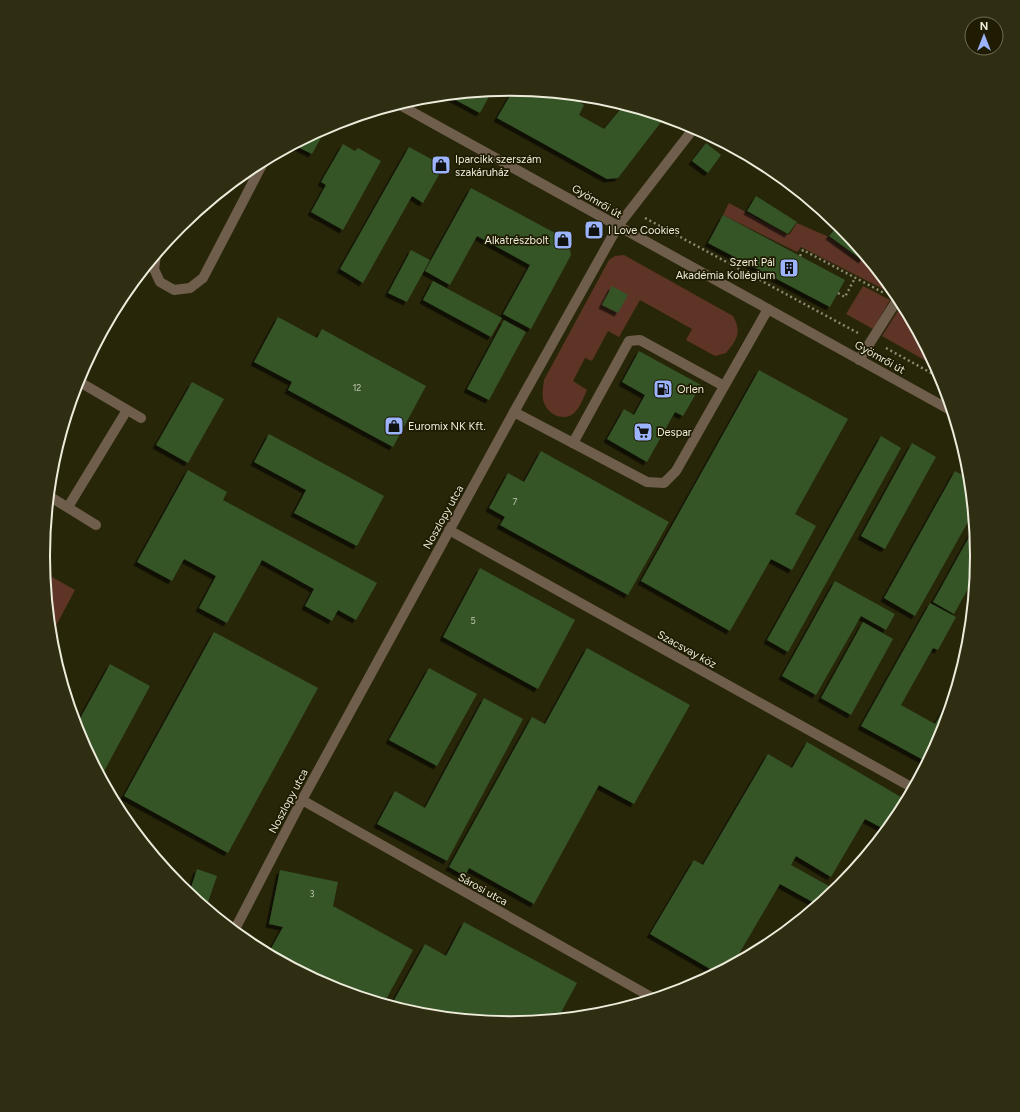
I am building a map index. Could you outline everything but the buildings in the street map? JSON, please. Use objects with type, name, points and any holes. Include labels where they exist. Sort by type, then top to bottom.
[{"type":"street","name":"Gyömrői út","points":[[406,108],[946,408]]},
{"type":"street","name":"Noszlopy utca","points":[[237,926],[302,800],[449,530],[618,226],[690,133]]},
{"type":"street","points":[[155,264],[154,269],[160,282],[174,290],[190,288],[203,278],[259,171]]},
{"type":"street","points":[[859,360],[894,304]]},
{"type":"street","points":[[514,412],[647,482],[664,483],[676,471],[768,309]]},
{"type":"street","points":[[573,443],[629,341],[640,340],[724,386]]},
{"type":"street","points":[[83,384],[141,418]]},
{"type":"street","points":[[68,507],[127,410]]},
{"type":"street","points":[[54,499],[96,525]]},
{"type":"street","name":"Szacsvay köz","points":[[449,530],[908,785]]},
{"type":"street","name":"Sárosi utca","points":[[302,800],[647,995]]},
{"type":"path","points":[[630,210],[932,374]]},
{"type":"path","points":[[800,256],[803,250],[855,278],[887,293]]},
{"type":"path","points":[[838,293],[845,297],[855,278]]},
{"type":"shaded area","points":[[729,203],[789,235],[797,223],[829,237],[863,261],[885,290],[801,247],[797,252],[723,215]]},
{"type":"shaded area","points":[[624,255],[733,316],[738,331],[737,336],[726,353],[715,356],[686,340],[692,329],[640,300],[619,337],[608,331],[592,361],[585,358],[573,381],[587,390],[577,410],[567,417],[554,415],[547,409],[543,399],[544,380],[609,260],[615,256]]},
{"type":"shaded area","points":[[863,286],[890,300],[873,329],[846,314]]},
{"type":"shaded area","points":[[898,310],[927,361],[882,336]]},
{"type":"shaded area","points":[[51,576],[75,590],[56,626]]},
{"type":"place","name":"Iparcikk szerszám szakáruház","points":[[441,165]]},
{"type":"place","name":"I Love Cookies","points":[[594,230]]},
{"type":"place","name":"Alkatrészbolt","points":[[563,240]]},
{"type":"place","name":"Szent Pál Akadémia Kollégium","points":[[789,268]]},
{"type":"place","name":"Orlen","points":[[663,389]]},
{"type":"place","name":"Euromix NK Kft.","points":[[394,426]]},
{"type":"place","name":"Despar","points":[[643,432]]}]
